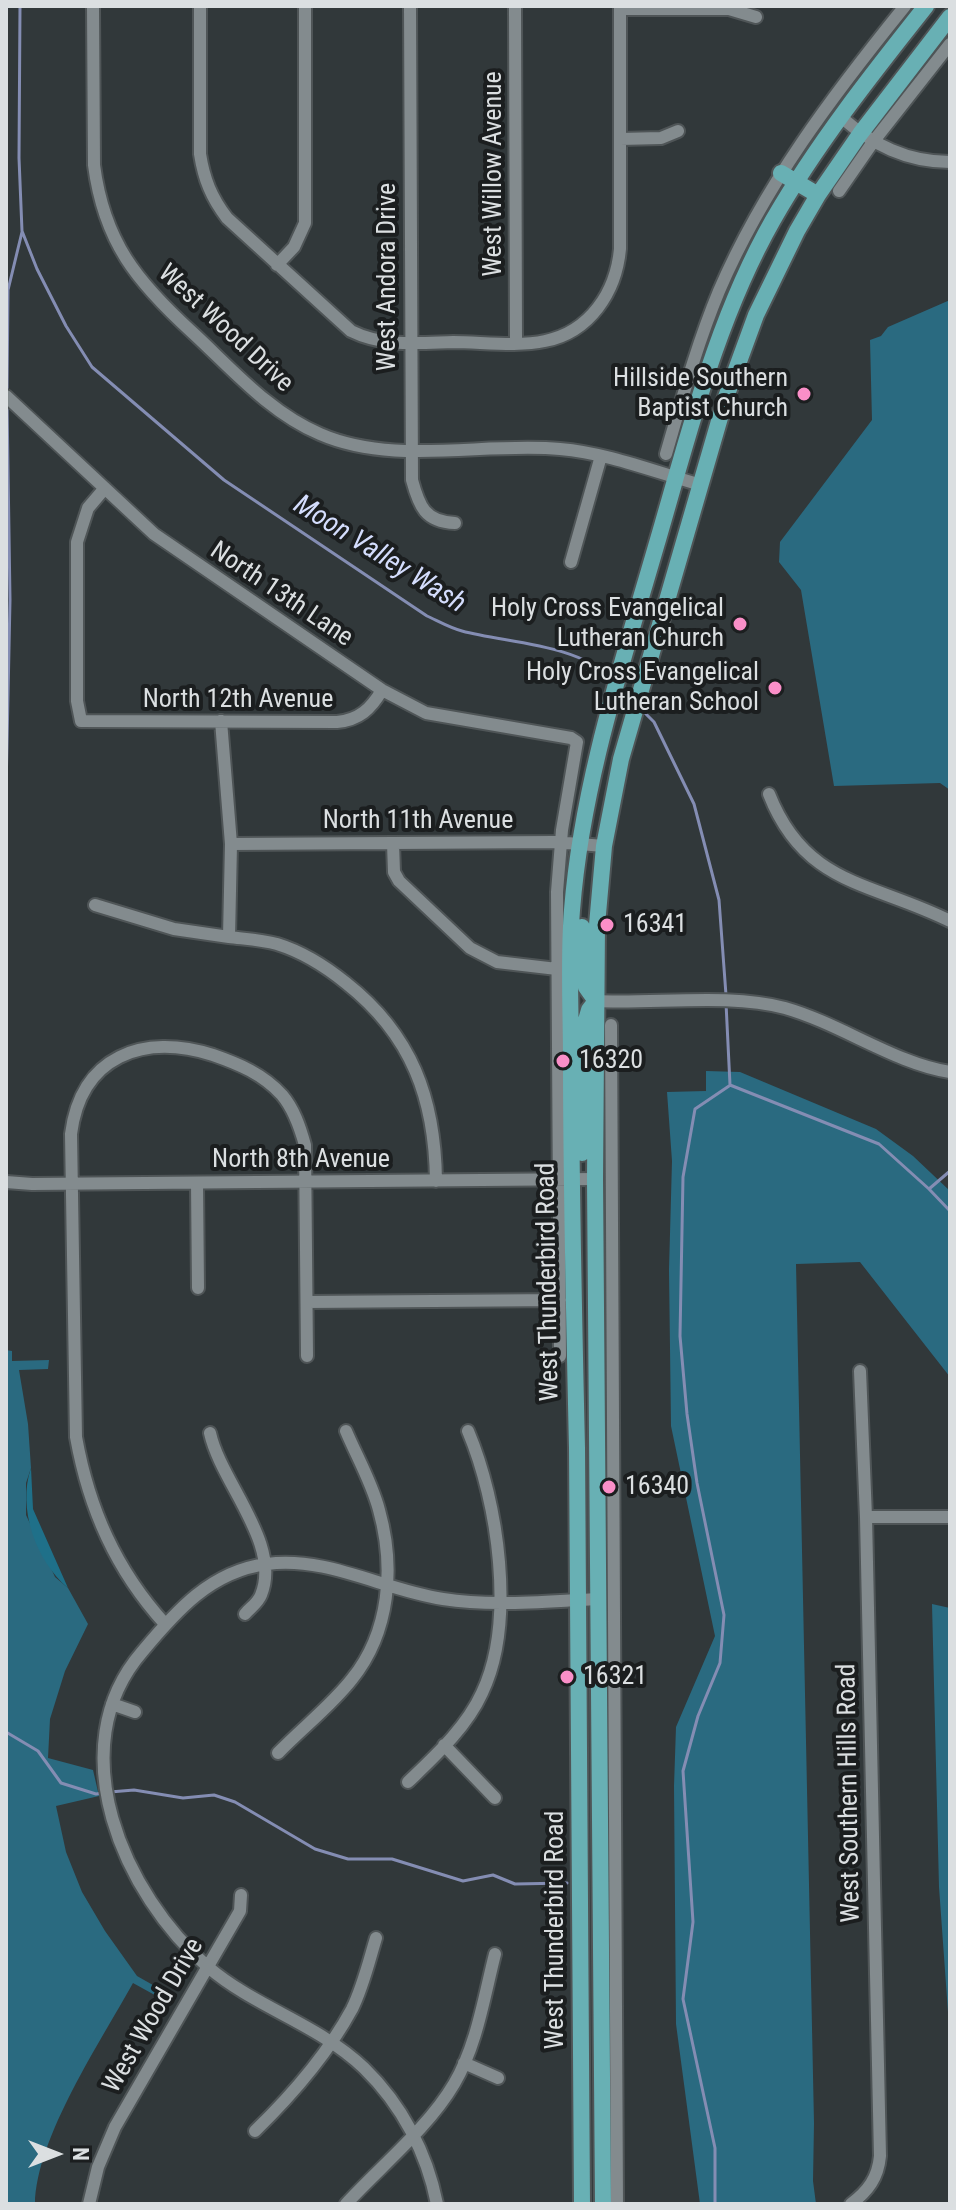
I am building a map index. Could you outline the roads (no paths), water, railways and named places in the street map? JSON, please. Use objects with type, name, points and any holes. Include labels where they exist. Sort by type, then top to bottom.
[{"type":"main road","name":"West Thunderbird Road","points":[[582,2204],[578,1550],[565,1180],[571,919],[579,843],[597,753],[676,478],[682,427],[732,305],[772,222],[796,182],[841,117],[926,6]]},
{"type":"main road","name":"West Thunderbird Road","points":[[603,2204],[610,2150],[601,1866],[599,1599],[606,1550],[595,1179],[604,1077],[596,1001],[597,925],[604,846],[621,759],[726,397],[751,327],[797,231],[818,195],[866,138],[950,17]]},
{"type":"main road","points":[[781,173],[818,195]]},
{"type":"main road","points":[[631,636],[655,643]]},
{"type":"main road","points":[[565,1180],[581,1164],[584,1027],[589,1010],[596,1001],[586,987],[582,922],[574,886]]},
{"type":"main road","points":[[578,1550],[606,1550]]},
{"type":"main road","points":[[580,1866],[601,1866]]},
{"type":"street","name":"West Wood Drive","points":[[93,6],[93,130],[97,189],[123,256],[164,307],[267,402],[295,422],[342,442],[366,448],[548,448],[601,456],[701,485]]},
{"type":"street","points":[[200,6],[200,154],[203,174],[215,201],[227,218],[351,331],[377,341],[411,343],[546,341],[571,332],[603,303],[619,262],[620,8],[729,9],[756,17]]},
{"type":"street","points":[[277,265],[294,247],[305,223],[305,6]]},
{"type":"street","name":"West Andora Drive","points":[[410,6],[412,480],[426,514],[441,522],[455,523]]},
{"type":"street","name":"West Willow Avenue","points":[[515,6],[516,342]]},
{"type":"street","name":"West Thunderbird Road","points":[[666,454],[682,427],[697,350],[718,293],[742,242],[781,173],[824,109],[905,6]]},
{"type":"street","name":"West Thunderbird Road","points":[[839,191],[866,138],[950,44]]},
{"type":"street","points":[[841,117],[866,138],[907,156],[950,162]]},
{"type":"street","points":[[620,139],[661,138],[678,131]]},
{"type":"street","name":"North 13th Lane","points":[[6,396],[154,534],[382,690],[426,713],[571,738],[577,742]]},
{"type":"street","points":[[571,562],[601,456]]},
{"type":"street","name":"North 12th Avenue","points":[[105,488],[88,508],[77,542],[77,701],[81,721],[349,721],[357,719],[371,706],[382,690]]},
{"type":"street","points":[[221,721],[231,844],[229,937]]},
{"type":"street","name":"West Thunderbird Road","points":[[560,1356],[565,1180],[557,892],[561,843],[577,742]]},
{"type":"street","points":[[769,794],[786,830],[816,862],[848,880],[950,921]]},
{"type":"street","points":[[393,843],[394,872],[399,881],[470,948],[497,962],[557,969]]},
{"type":"street","name":"North 11th Avenue","points":[[231,844],[579,843],[604,846]]},
{"type":"street","points":[[95,905],[152,923],[275,943],[315,960],[361,995],[380,1015],[410,1058],[424,1092],[435,1143],[436,1181]]},
{"type":"street","points":[[596,1001],[751,1003],[781,1007],[838,1027],[909,1060],[950,1072]]},
{"type":"street","name":"West Thunderbird Road","points":[[611,1025],[604,1077],[606,1550],[610,2150],[617,2204]]},
{"type":"street","points":[[165,1624],[113,1553],[92,1506],[83,1474],[74,1410],[70,1184],[73,1115],[90,1080],[102,1068],[120,1056],[140,1049],[161,1046],[188,1048],[240,1064],[264,1078],[283,1097],[298,1120],[305,1145],[307,1356]]},
{"type":"street","name":"North 8th Avenue","points":[[6,1182],[595,1179]]},
{"type":"street","points":[[197,1183],[198,1288]]},
{"type":"street","points":[[307,1302],[560,1300]]},
{"type":"street","name":"West Southern Hills Road","points":[[851,2204],[864,2195],[874,2181],[880,2156],[860,1371]]},
{"type":"street","points":[[278,1753],[354,1678],[380,1628],[387,1584],[386,1546],[379,1509],[346,1431]]},
{"type":"street","points":[[408,1782],[467,1719],[489,1679],[497,1644],[499,1601],[495,1517],[488,1485],[468,1431]]},
{"type":"street","points":[[210,1433],[214,1453],[259,1537],[264,1564],[261,1596],[245,1614]]},
{"type":"street","points":[[866,1517],[950,1517]]},
{"type":"street","points":[[437,2204],[429,2172],[413,2133],[383,2088],[331,2041],[248,1996],[208,1968],[154,1908],[122,1845],[107,1792],[104,1734],[112,1704],[128,1670],[165,1624],[201,1590],[231,1574],[264,1564],[311,1564],[442,1599],[599,1599]]},
{"type":"street","points":[[112,1704],[135,1712]]},
{"type":"street","points":[[444,1745],[495,1798]]},
{"type":"street","name":"West Wood Drive","points":[[89,2204],[98,2167],[115,2127],[240,1911],[241,1895]]},
{"type":"street","points":[[255,2131],[299,2083],[331,2041],[356,2000],[376,1938]]},
{"type":"street","points":[[346,2204],[453,2086],[476,2029],[495,1954]]},
{"type":"street","points":[[464,2063],[498,2078]]},
{"type":"street","points":[[582,2150],[610,2150]]},
{"type":"waterway","name":"Moon Valley Wash","points":[[20,6],[22,231],[66,326],[92,367],[224,480],[427,616],[462,631],[561,651],[580,658],[610,678]]},
{"type":"waterway","points":[[7,391],[8,290],[22,232]]},
{"type":"waterway","points":[[6,791],[10,600],[7,403]]},
{"type":"waterway","name":"Moon Valley Wash","points":[[621,689],[632,701]]},
{"type":"waterway","name":"Moon Valley Wash","points":[[641,709],[654,722],[694,804],[719,900],[726,995]]},
{"type":"waterway","name":"Moon Valley Wash","points":[[726,1003],[730,1085],[879,1144],[950,1211]]},
{"type":"waterway","points":[[715,2204],[715,2148],[683,1999],[693,1922],[683,1771],[698,1716],[720,1663],[724,1615],[697,1483],[680,1336],[683,1177],[695,1109],[729,1086]]},
{"type":"waterway","points":[[929,1189],[950,1171]]},
{"type":"waterway","points":[[6,1732],[38,1751],[61,1783],[96,1794],[103,1793]]},
{"type":"waterway","points":[[110,1792],[134,1790],[183,1798],[214,1795],[235,1802],[315,1849],[348,1859],[392,1859],[463,1881],[493,1875],[515,1884],[567,1883]]},
{"type":"place","name":"Hillside Southern Baptist Church","points":[[804,394]]},
{"type":"place","name":"Holy Cross Evangelical Lutheran Church","points":[[740,624]]},
{"type":"place","name":"Holy Cross Evangelical Lutheran School","points":[[775,688]]},
{"type":"place","name":"16341","points":[[607,925]]},
{"type":"place","name":"16320","points":[[563,1061]]},
{"type":"place","name":"16340","points":[[609,1487]]},
{"type":"place","name":"16321","points":[[567,1677]]}]
